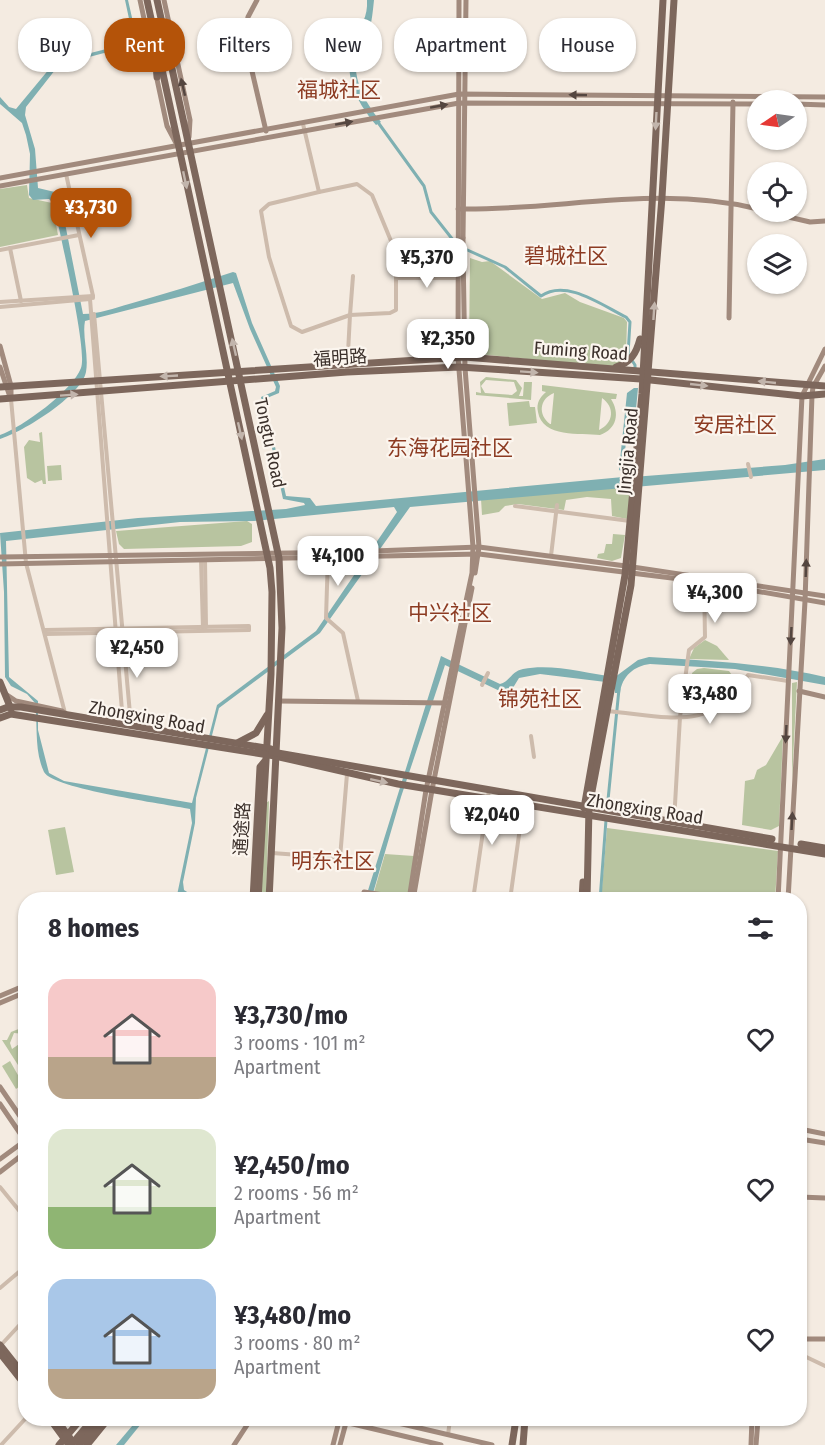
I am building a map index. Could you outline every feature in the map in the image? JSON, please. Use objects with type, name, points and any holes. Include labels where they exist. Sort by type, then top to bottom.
[{"type":"main road","points":[[140,0],[167,126],[179,150]]},
{"type":"main road","name":"Tongtu Road","points":[[147,0],[151,18]]},
{"type":"main road","name":"Tongtu Road","points":[[157,0],[278,555],[281,666],[273,779],[273,853],[270,892]]},
{"type":"main road","points":[[164,0],[190,120],[189,148]]},
{"type":"main road","points":[[256,0],[248,17],[244,37],[266,130]]},
{"type":"main road","points":[[459,0],[462,94],[461,357]]},
{"type":"main road","points":[[462,94],[466,0]]},
{"type":"main road","name":"Jingjia Road","points":[[582,892],[586,810],[629,569],[637,488],[663,0]]},
{"type":"main road","name":"Jingjia Road","points":[[644,371],[662,197],[674,0]]},
{"type":"main road","points":[[157,72],[157,77]]},
{"type":"main road","name":"Tongtu Road","points":[[162,72],[268,556],[272,592],[271,674],[258,892]]},
{"type":"main road","points":[[0,186],[66,174],[266,130],[462,94],[733,101],[825,97]]},
{"type":"main road","points":[[189,148],[462,103],[657,99]]},
{"type":"main road","points":[[733,101],[747,103]]},
{"type":"main road","points":[[729,318],[733,203],[733,101]]},
{"type":"main road","points":[[807,104],[825,105]]},
{"type":"main road","points":[[0,178],[179,150]]},
{"type":"main road","points":[[461,209],[652,196],[733,203],[747,206]]},
{"type":"main road","points":[[807,221],[825,221]]},
{"type":"main road","points":[[412,892],[429,789],[457,657],[476,550],[461,357],[458,278],[461,252]]},
{"type":"main road","points":[[612,368],[630,361],[635,354],[645,322]]},
{"type":"main road","points":[[0,346],[6,387]]},
{"type":"main road","points":[[778,892],[802,396],[804,386],[825,349]]},
{"type":"main road","name":"Fuming Road","points":[[228,377],[239,372],[461,357],[804,386],[813,391],[825,386]]},
{"type":"main road","points":[[788,892],[805,601],[813,391],[825,366]]},
{"type":"main road","points":[[0,367],[11,398]]},
{"type":"main road","name":"福明路","points":[[6,387],[97,380],[228,377],[241,380],[462,367],[644,379],[802,396],[813,391],[825,394]]},
{"type":"main road","name":"福明路","points":[[0,399],[98,393],[228,377]]},
{"type":"main road","name":"Jingjia Road","points":[[629,569],[630,521],[637,488]]},
{"type":"main road","points":[[476,550],[825,596]]},
{"type":"main road","points":[[278,555],[476,550],[550,556],[825,603]]},
{"type":"main road","points":[[112,558],[203,560],[362,553]]},
{"type":"main road","points":[[0,557],[26,560],[268,556]]},
{"type":"main road","points":[[0,564],[11,560]]},
{"type":"main road","points":[[0,682],[7,695],[37,714]]},
{"type":"main road","name":"Jingjia Road","points":[[587,892],[586,810],[608,711],[608,686]]},
{"type":"main road","points":[[799,691],[825,697]]},
{"type":"main road","points":[[5,712],[7,695]]},
{"type":"main road","points":[[278,701],[447,703]]},
{"type":"main road","points":[[236,743],[247,740],[256,733],[269,710]]},
{"type":"main road","points":[[5,712],[66,715],[127,725],[196,743]]},
{"type":"main road","points":[[5,712],[37,714]]},
{"type":"main road","name":"Zhongxing Road","points":[[37,714],[275,755],[347,774],[398,784],[524,804],[600,812],[781,843]]},
{"type":"main road","name":"Zhongxing Road","points":[[220,747],[236,743],[266,755]]},
{"type":"main road","name":"通途路","points":[[253,892],[260,767],[266,755]]},
{"type":"main road","name":"Zhongxing Road","points":[[284,757],[489,790],[586,810]]},
{"type":"main road","name":"Zhongxing Road","points":[[613,815],[674,823],[781,843],[825,854]]},
{"type":"main road","name":"Zhongxing Road","points":[[790,845],[825,848]]},
{"type":"main road","name":"通途路","points":[[273,853],[273,892]]},
{"type":"main road","points":[[0,996],[18,992]]},
{"type":"main road","points":[[0,1003],[18,992]]},
{"type":"main road","points":[[0,1087],[18,1113]]},
{"type":"main road","points":[[0,1104],[18,1131]]},
{"type":"main road","points":[[807,1130],[825,1134]]},
{"type":"main road","points":[[807,1140],[825,1143]]},
{"type":"main road","points":[[0,1159],[18,1146]]},
{"type":"main road","points":[[0,1172],[18,1158]]},
{"type":"main road","points":[[807,1197],[825,1198]]},
{"type":"main road","points":[[807,1339],[825,1339]]},
{"type":"main road","points":[[0,1345],[18,1368]]},
{"type":"main road","points":[[0,1353],[18,1376]]},
{"type":"main road","points":[[56,1426],[69,1443]]},
{"type":"main road","points":[[60,1426],[69,1443]]},
{"type":"main road","points":[[69,1443],[78,1426]]},
{"type":"main road","points":[[69,1443],[86,1426]]},
{"type":"main road","points":[[69,1443],[92,1426]]},
{"type":"main road","points":[[87,1445],[102,1426]]},
{"type":"main road","points":[[234,1445],[246,1426]]},
{"type":"main road","points":[[333,1445],[338,1426]]},
{"type":"main road","points":[[340,1445],[346,1426]]},
{"type":"main road","points":[[364,1426],[424,1443],[441,1445]]},
{"type":"main road","points":[[410,1426],[492,1445]]},
{"type":"main road","points":[[512,1445],[515,1426]]},
{"type":"main road","points":[[523,1445],[524,1426]]},
{"type":"main road","points":[[751,1445],[752,1426]]},
{"type":"main road","points":[[756,1445],[757,1426]]},
{"type":"street","points":[[303,124],[319,192]]},
{"type":"street","points":[[66,174],[92,297],[109,532],[122,631],[127,725]]},
{"type":"street","points":[[357,184],[366,189],[375,201],[396,254],[394,312],[350,315],[306,331],[294,329],[278,292],[268,257],[261,211],[269,204],[319,192],[357,184]]},
{"type":"street","points":[[0,250],[79,235]]},
{"type":"street","points":[[10,248],[22,302]]},
{"type":"street","points":[[347,372],[353,276]]},
{"type":"street","points":[[396,278],[458,278]]},
{"type":"street","points":[[0,302],[92,297]]},
{"type":"street","points":[[0,307],[22,302]]},
{"type":"street","points":[[11,398],[26,560],[66,715]]},
{"type":"street","points":[[748,464],[751,477]]},
{"type":"street","points":[[550,556],[558,505]]},
{"type":"street","points":[[515,506],[630,521]]},
{"type":"street","points":[[328,555],[326,618],[343,633],[358,701]]},
{"type":"street","points":[[112,558],[115,631],[127,725]]},
{"type":"street","points":[[203,560],[204,629]]},
{"type":"street","points":[[674,823],[680,717],[686,666],[692,646],[705,637],[704,582]]},
{"type":"street","points":[[46,632],[249,626],[249,630],[204,629]]},
{"type":"street","points":[[482,685],[488,673]]},
{"type":"street","points":[[608,711],[680,717],[712,713],[725,706],[738,694],[748,675],[789,678]]},
{"type":"street","points":[[531,736],[534,758]]},
{"type":"street","points":[[273,853],[340,858],[347,774]]},
{"type":"street","points":[[474,892],[489,790]]},
{"type":"street","points":[[511,892],[524,804]]},
{"type":"street","points":[[0,1187],[18,1209]]},
{"type":"street","points":[[0,1288],[18,1273]]},
{"type":"street","points":[[0,1345],[18,1326]]},
{"type":"street","points":[[807,1357],[825,1366]]},
{"type":"street","points":[[1,1445],[19,1426]]},
{"type":"street","points":[[448,1435],[449,1426]]},
{"type":"green space","points":[[27,185],[29,198],[52,203],[58,235],[0,247],[0,189]]},
{"type":"green space","points":[[470,258],[482,262],[490,261],[542,299],[565,293],[580,302],[624,318],[627,322],[626,355],[630,360],[612,368],[479,354],[469,348]]},
{"type":"green space","points":[[486,377],[516,380],[522,388],[519,396],[523,396],[524,382],[532,382],[531,400],[476,395],[476,392],[481,393],[480,382]],"holes":[[[486,380],[514,382],[517,391],[512,395],[485,393],[481,386]]]},
{"type":"green space","points":[[542,385],[617,394],[616,399],[611,399],[616,415],[613,425],[600,435],[573,434],[554,430],[541,420],[538,412],[539,400],[546,392],[542,391]],"holes":[[[554,393],[551,424],[550,424],[543,416],[542,407],[545,399]],[[602,398],[609,406],[611,415],[608,423],[599,430]]]},
{"type":"green space","points":[[529,401],[530,407],[535,407],[537,423],[509,426],[507,403]]},
{"type":"green space","points":[[42,432],[46,484],[43,484],[42,480],[35,483],[27,478],[24,447],[29,440],[40,442],[39,433]]},
{"type":"green space","points":[[61,465],[62,480],[48,481],[47,466]]},
{"type":"green space","points":[[632,486],[627,519],[612,516],[611,499],[587,497],[566,500],[564,510],[518,504],[505,506],[499,512],[482,515],[481,499]]},
{"type":"green space","points":[[247,521],[252,524],[252,542],[241,546],[124,549],[119,544],[116,531]]},
{"type":"green space","points":[[613,534],[625,535],[621,558],[612,561],[597,558],[598,554],[604,553],[606,544],[612,544]]},
{"type":"green space","points":[[705,640],[717,646],[729,660],[689,659],[694,648]]},
{"type":"green space","points":[[704,668],[729,671],[734,678],[731,687],[736,690],[691,688],[694,685],[692,673]]},
{"type":"green space","points":[[797,682],[792,781],[792,683]]},
{"type":"green space","points":[[783,736],[779,826],[771,830],[742,825],[745,781],[754,779],[757,770],[766,765]]},
{"type":"green space","points":[[269,801],[266,892],[261,892],[266,803]]},
{"type":"green space","points":[[65,827],[74,872],[56,875],[48,830]]},
{"type":"green space","points":[[607,828],[778,851],[775,892],[602,892]]},
{"type":"green space","points":[[385,854],[414,856],[409,892],[374,892]]},
{"type":"green space","points":[[18,1029],[18,1033],[14,1033],[10,1043],[12,1049],[18,1045],[18,1065],[2,1040],[7,1040],[11,1032]]},
{"type":"green space","points":[[10,1061],[18,1075],[16,1089],[2,1066]]},
{"type":"water","points":[[125,0],[128,0],[132,18],[129,18]]},
{"type":"water","points":[[367,0],[374,0],[372,18],[364,18]]},
{"type":"water","points":[[104,50],[104,53],[92,56],[92,53]]},
{"type":"water","points":[[47,72],[54,72],[26,107],[25,115],[35,149],[38,188],[59,193],[83,314],[106,311],[233,272],[236,273],[252,323],[280,386],[279,393],[267,398],[265,402],[286,496],[310,498],[316,506],[623,477],[625,473],[619,470],[627,393],[634,388],[638,388],[634,430],[633,433],[627,433],[625,451],[634,452],[633,477],[785,465],[825,459],[825,470],[410,507],[320,633],[219,708],[196,798],[195,823],[183,882],[184,890],[187,892],[178,892],[192,823],[190,809],[88,790],[52,778],[44,772],[39,755],[35,703],[27,694],[11,686],[5,677],[4,592],[0,533],[138,518],[286,509],[305,505],[283,499],[261,397],[275,391],[276,387],[250,329],[233,283],[85,321],[87,366],[82,381],[74,392],[50,412],[0,439],[0,435],[46,407],[68,387],[81,368],[82,357],[77,316],[54,204],[49,199],[33,200],[29,195],[30,154],[26,135],[22,123],[0,104],[0,97],[9,107],[16,109]],"holes":[[[394,507],[397,512],[316,631],[217,705],[192,803],[64,781],[49,773],[38,730],[38,701],[9,677],[6,541],[180,522],[254,521]]]},
{"type":"water","points":[[350,72],[356,72],[364,97],[381,122],[376,125],[356,96]]},
{"type":"water","points":[[441,656],[500,684],[519,670],[534,667],[557,668],[615,677],[638,660],[649,657],[737,663],[825,677],[825,685],[735,669],[650,664],[630,673],[623,682],[620,693],[615,693],[614,683],[540,674],[519,678],[511,691],[504,693],[445,665],[401,797],[373,892],[367,892]]},
{"type":"water","points":[[132,1426],[139,1426],[124,1445],[116,1445]]},
{"type":"waterway","points":[[377,121],[424,186],[431,212],[457,245]]},
{"type":"waterway","points":[[463,248],[505,267],[541,296],[551,291],[573,292],[626,317],[630,322],[628,354],[635,365],[635,371]]},
{"type":"waterway","points":[[607,810],[619,689]]},
{"type":"waterway","points":[[601,892],[606,820]]},
{"type":"district","name":"福城社区","points":[[339,90]]},
{"type":"district","name":"碧城社区","points":[[566,256]]},
{"type":"district","name":"安居社区","points":[[735,425]]},
{"type":"district","name":"东海花园社区","points":[[450,448]]},
{"type":"district","name":"中兴社区","points":[[450,613]]},
{"type":"district","name":"锦苑社区","points":[[540,699]]},
{"type":"district","name":"明东社区","points":[[333,861]]}]
